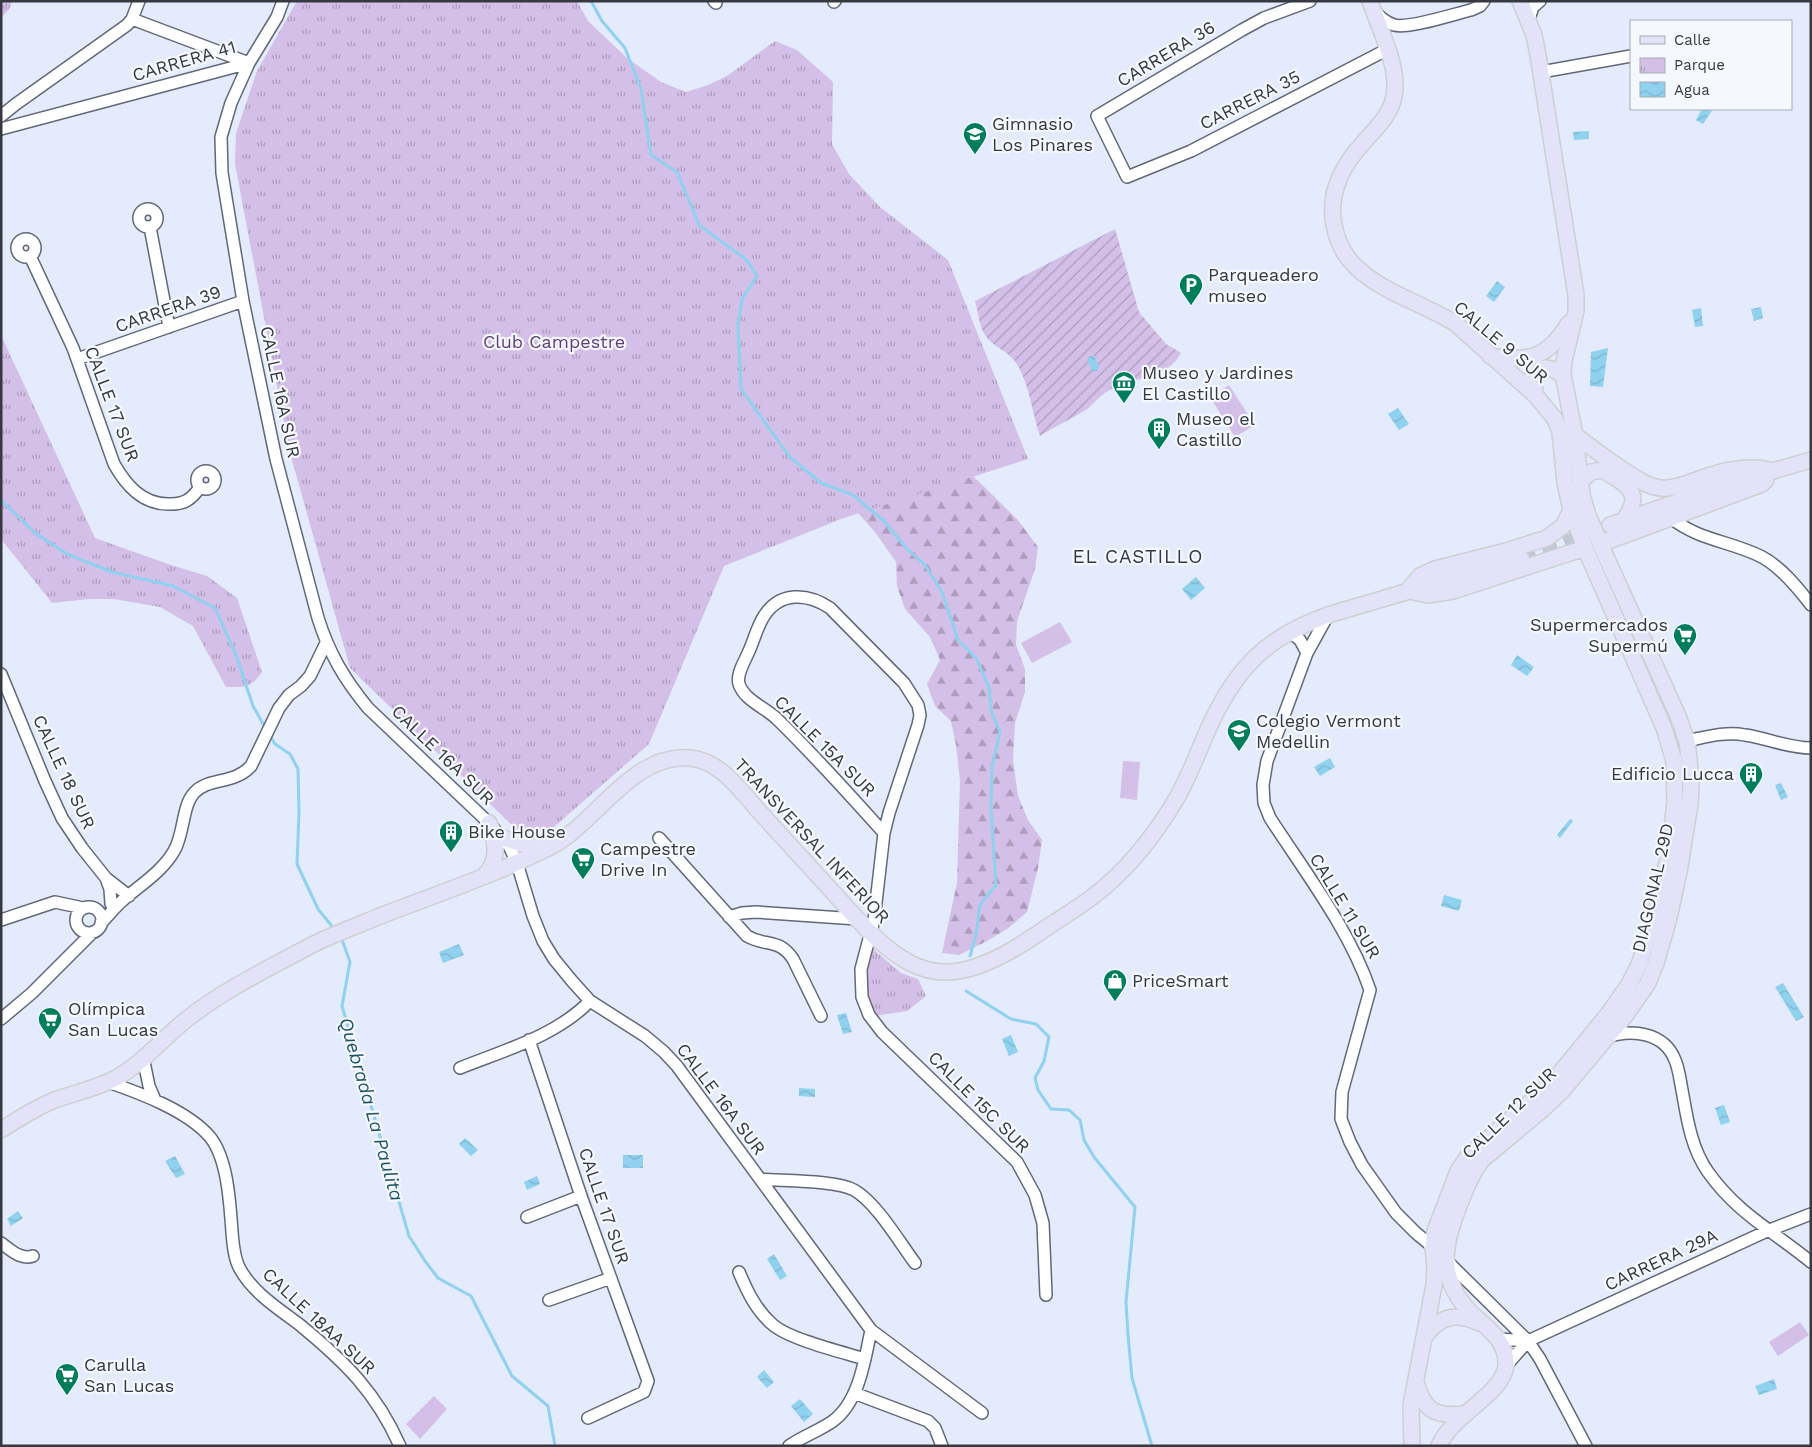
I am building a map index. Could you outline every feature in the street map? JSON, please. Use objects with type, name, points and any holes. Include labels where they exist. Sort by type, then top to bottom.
[{"type":"main road","name":"CALLE 9 SUR","points":[[1520,1],[1534,35],[1576,295],[1576,311],[1564,361],[1563,375],[1575,435],[1582,495],[1599,541],[1678,716],[1687,741],[1689,759]]},
{"type":"main road","name":"CALLE 9 SUR","points":[[1371,6],[1388,49],[1396,83],[1394,97],[1378,127],[1351,157],[1339,179],[1334,193],[1332,215],[1336,235],[1344,252],[1356,267],[1371,280],[1442,315],[1456,324],[1548,409],[1560,432],[1565,483],[1570,510],[1664,728],[1674,761]]},
{"type":"main road","points":[[1490,356],[1523,359],[1543,352],[1562,335],[1576,311]]},
{"type":"main road","points":[[1536,396],[1532,376],[1536,371],[1549,368],[1563,375]]},
{"type":"main road","points":[[1575,435],[1634,476],[1656,488],[1676,487],[1711,474],[1758,466],[1774,471]]},
{"type":"main road","points":[[1581,482],[1591,472],[1602,470],[1628,486],[1634,498],[1633,505],[1617,522],[1719,487],[1811,460]]},
{"type":"main road","points":[[1599,541],[1610,540],[1762,484],[1774,471]]},
{"type":"main road","points":[[1570,510],[1563,526],[1547,538],[1435,569],[1420,576],[1408,590],[1428,595],[1453,591],[1585,548]]},
{"type":"main road","name":"TRANSVERSAL INFERIOR","points":[[1,1130],[35,1109],[108,1082],[130,1069],[186,1020],[214,1000],[313,944],[517,863],[557,843],[630,780],[646,769],[676,758],[699,760],[719,769],[857,919],[883,944],[909,962],[924,969],[952,972],[980,966],[1022,944],[1090,898],[1126,867],[1156,829],[1177,797],[1214,715],[1232,684],[1261,652],[1289,631],[1328,615],[1521,558]]},
{"type":"main road","name":"DIAGONAL 29D","points":[[1625,1016],[1648,983],[1668,922],[1686,837],[1691,787],[1689,759]]},
{"type":"main road","name":"DIAGONAL 29D","points":[[1588,1038],[1629,984],[1639,965],[1647,941],[1670,850],[1676,801],[1674,761]]},
{"type":"main road","points":[[484,876],[492,866],[496,855],[495,839],[489,823]]},
{"type":"main road","points":[[503,838],[531,845],[557,843]]},
{"type":"main road","name":"CALLE 12 SUR","points":[[1506,1366],[1504,1352],[1499,1339],[1468,1310],[1458,1297],[1448,1273],[1446,1260],[1447,1241],[1474,1170],[1482,1160],[1562,1091],[1625,1016]]},
{"type":"main road","name":"CALLE 12 SUR","points":[[1412,1446],[1411,1405],[1434,1286],[1433,1247],[1435,1231],[1458,1171],[1468,1156],[1481,1143],[1536,1097],[1555,1078],[1588,1038]]},
{"type":"main road","points":[[1424,1338],[1431,1328],[1448,1318],[1470,1319],[1485,1325]]},
{"type":"main road","points":[[1439,1446],[1450,1428],[1463,1414],[1496,1387],[1503,1377],[1506,1366]]},
{"type":"main road","points":[[1416,1380],[1420,1395],[1424,1403],[1431,1410],[1447,1416],[1463,1414]]},
{"type":"street","points":[[1,116],[132,19],[139,1]]},
{"type":"street","name":"CALLE 16A SUR","points":[[283,1],[277,16],[249,63],[231,103],[221,137],[222,173],[242,301],[276,459],[326,643],[350,687],[368,708],[489,823],[509,846],[517,863],[543,941],[554,959],[590,1000],[630,1025],[664,1052],[677,1066],[871,1330],[982,1413]]},
{"type":"street","name":"CARRERA 36","points":[[1127,177],[1096,116],[1264,18],[1310,1]]},
{"type":"street","points":[[1371,6],[1384,20],[1395,25],[1406,26],[1471,10],[1480,6],[1484,1]]},
{"type":"street","points":[[1529,19],[1534,7],[1540,1]]},
{"type":"street","name":"CARRERA 41","points":[[132,19],[249,63]]},
{"type":"street","name":"CARRERA 35","points":[[1127,177],[1191,151],[1388,49]]},
{"type":"street","points":[[1541,72],[1630,56]]},
{"type":"street","name":"CARRERA 41","points":[[1,129],[249,63]]},
{"type":"street","points":[[150,227],[169,327]]},
{"type":"street","name":"CALLE 17 SUR","points":[[30,256],[77,359],[114,464],[130,487],[150,501],[161,504],[186,502],[193,497],[200,487]]},
{"type":"street","name":"CARRERA 39","points":[[77,359],[242,301]]},
{"type":"street","points":[[1670,518],[1682,527],[1705,538],[1761,556],[1774,564],[1811,605]]},
{"type":"street","name":"CALLE 15A SUR","points":[[884,833],[824,766],[776,718],[747,696],[740,685],[739,674],[764,616],[781,601],[794,596],[806,596],[818,600],[830,608],[904,683],[918,705]]},
{"type":"street","name":"CALLE 11 SUR","points":[[1328,615],[1307,652],[1267,761],[1263,785],[1264,803],[1270,818],[1347,937],[1365,974],[1370,990],[1342,1092],[1341,1119],[1362,1165],[1396,1213],[1433,1247]]},
{"type":"street","points":[[1289,631],[1300,640],[1307,652]]},
{"type":"street","points":[[1,1019],[32,993],[80,946],[99,927],[120,901],[155,874],[175,850],[189,801],[194,793],[201,788],[245,773],[256,757],[279,708],[288,695],[302,686],[310,676],[326,643]]},
{"type":"street","name":"CALLE 18 SUR","points":[[2,680],[62,818],[82,848],[106,878],[120,901]]},
{"type":"street","name":"CALLE 15C SUR","points":[[918,705],[920,715],[918,725],[884,833],[876,907],[861,969],[862,997],[869,1015],[882,1032],[1017,1162],[1035,1195],[1043,1223],[1046,1295]]},
{"type":"street","points":[[1687,741],[1726,733],[1744,734],[1784,744],[1811,748]]},
{"type":"street","points":[[659,838],[747,936],[780,945],[788,951],[794,959],[822,1016]]},
{"type":"street","name":"CALLE 18 SUR","points":[[106,878],[110,888],[120,901]]},
{"type":"street","points":[[76,918],[80,910],[120,901]]},
{"type":"street","points":[[1,920],[55,902],[89,908],[100,915],[101,923]]},
{"type":"street","points":[[829,916],[843,903]]},
{"type":"street","points":[[64,904],[76,918],[80,930],[80,946]]},
{"type":"street","points":[[729,917],[742,913],[756,912],[857,919]]},
{"type":"street","points":[[80,930],[93,932]]},
{"type":"street","points":[[867,949],[883,944]]},
{"type":"street","points":[[460,1068],[559,1027],[578,1014],[590,1000]]},
{"type":"street","points":[[1625,1016],[1637,1032]]},
{"type":"street","points":[[1607,1037],[1637,1032],[1655,1038],[1670,1051],[1678,1071],[1687,1116],[1700,1159],[1707,1171],[1729,1199],[1811,1262]]},
{"type":"street","name":"CALLE 17 SUR","points":[[529,1040],[581,1196],[648,1381],[644,1392],[588,1418]]},
{"type":"street","points":[[143,1057],[148,1086],[155,1100]]},
{"type":"street","name":"CALLE 18AA SUR","points":[[108,1082],[155,1100],[189,1119],[202,1128],[212,1139],[226,1174],[233,1246],[239,1268],[256,1290],[331,1350],[368,1388],[400,1446]]},
{"type":"street","points":[[760,1179],[838,1185],[854,1190],[870,1202],[915,1263]]},
{"type":"street","points":[[769,1192],[778,1180]]},
{"type":"street","points":[[527,1217],[581,1196]]},
{"type":"street","name":"CARRERA 29A","points":[[1506,1366],[1528,1341],[1767,1230],[1811,1214]]},
{"type":"street","points":[[1,1243],[20,1256],[27,1258],[33,1256]]},
{"type":"street","points":[[1446,1260],[1528,1341],[1540,1359],[1586,1446]]},
{"type":"street","points":[[739,1272],[753,1302],[773,1326],[801,1338],[865,1359]]},
{"type":"street","points":[[550,1300],[611,1278]]},
{"type":"street","points":[[789,1446],[832,1422],[849,1404],[865,1359],[871,1330]]},
{"type":"street","name":"CARRERA 29A","points":[[1499,1339],[1528,1341]]},
{"type":"street","points":[[854,1393],[928,1421],[935,1428],[942,1446]]},
{"type":"green space","points":[[1,1],[11,1],[11,6],[1,17]]},
{"type":"green space","name":"Club Campestre","points":[[297,1],[577,1],[588,21],[627,58],[661,82],[686,92],[727,76],[775,41],[797,50],[833,82],[832,144],[849,174],[880,207],[948,260],[1028,459],[841,519],[724,566],[649,744],[547,833],[519,832],[350,668],[289,449],[235,164],[236,133],[257,71]]},
{"type":"green space","points":[[1115,229],[1139,312],[1166,344],[1181,353],[1175,362],[1167,368],[1158,373],[1111,389],[1087,409],[1040,436],[1022,374],[1014,361],[985,335],[975,301]]},
{"type":"green space","points":[[1,335],[95,538],[207,576],[237,598],[262,672],[254,682],[243,687],[226,687],[193,626],[160,607],[114,599],[89,599],[52,603],[1,539]]},
{"type":"green space","points":[[1229,385],[1255,425],[1235,437],[1210,397]]},
{"type":"green space","points":[[973,476],[1017,519],[1038,547],[1035,569],[1017,621],[1016,645],[1025,669],[1025,692],[1015,723],[1013,760],[1018,796],[1028,820],[1042,840],[1038,868],[1027,912],[1007,929],[959,955],[942,953],[957,883],[960,780],[951,721],[935,706],[927,684],[940,660],[930,637],[905,609],[897,586],[896,562],[875,532],[858,513]]},
{"type":"green space","points":[[1060,622],[1072,642],[1032,663],[1021,643]]},
{"type":"green space","points":[[1123,761],[1140,762],[1137,800],[1120,798]]},
{"type":"green space","points":[[873,949],[901,973],[918,979],[926,996],[907,1011],[874,1016],[866,995],[867,968]]},
{"type":"green space","points":[[1800,1322],[1809,1335],[1778,1356],[1769,1342]]},
{"type":"green space","points":[[434,1396],[447,1409],[420,1439],[406,1424]]},
{"type":"water","points":[[1701,110],[1712,110],[1703,124],[1696,120]]},
{"type":"water","points":[[1589,131],[1589,139],[1574,140],[1573,132]]},
{"type":"water","points":[[1497,281],[1505,287],[1494,302],[1486,296]]},
{"type":"water","points":[[1761,307],[1763,318],[1754,321],[1751,309]]},
{"type":"water","points":[[1701,308],[1703,326],[1695,327],[1692,310]]},
{"type":"water","points":[[1608,348],[1603,387],[1590,386],[1591,352]]},
{"type":"water","points":[[1090,356],[1094,356],[1099,367],[1097,371],[1092,371],[1087,359]]},
{"type":"water","points":[[1398,408],[1409,424],[1399,430],[1388,414]]},
{"type":"water","points":[[1196,577],[1205,588],[1191,600],[1182,589]]},
{"type":"water","points":[[1517,655],[1534,667],[1527,676],[1511,665]]},
{"type":"water","points":[[1330,758],[1335,767],[1320,776],[1314,767]]},
{"type":"water","points":[[1781,783],[1788,797],[1781,800],[1775,785]]},
{"type":"water","points":[[1570,819],[1573,821],[1560,838],[1557,835]]},
{"type":"water","points":[[1444,895],[1462,900],[1459,911],[1441,906]]},
{"type":"water","points":[[459,944],[464,955],[443,963],[439,952]]},
{"type":"water","points":[[1783,983],[1804,1017],[1796,1021],[1775,987]]},
{"type":"water","points":[[846,1013],[852,1032],[843,1034],[837,1015]]},
{"type":"water","points":[[1011,1035],[1018,1052],[1009,1056],[1002,1039]]},
{"type":"water","points":[[799,1088],[815,1089],[815,1097],[799,1096]]},
{"type":"water","points":[[1724,1105],[1730,1122],[1721,1125],[1715,1108]]},
{"type":"water","points":[[465,1138],[478,1150],[471,1156],[459,1144]]},
{"type":"water","points":[[623,1155],[643,1155],[643,1168],[623,1168]]},
{"type":"water","points":[[175,1156],[185,1174],[176,1178],[165,1161]]},
{"type":"water","points":[[537,1176],[540,1184],[527,1190],[524,1182]]},
{"type":"water","points":[[18,1211],[23,1218],[11,1226],[7,1219]]},
{"type":"water","points":[[774,1254],[787,1276],[780,1280],[767,1259]]},
{"type":"water","points":[[764,1370],[774,1382],[767,1388],[757,1377]]},
{"type":"water","points":[[1774,1379],[1777,1389],[1759,1395],[1755,1386]]},
{"type":"water","points":[[800,1399],[813,1414],[804,1422],[791,1406]]},
{"type":"waterway","points":[[591,1],[602,21],[625,48],[641,89],[651,155],[677,172],[699,225],[747,260],[757,276],[742,299],[738,325],[741,389],[789,456],[821,483],[853,495],[884,521],[906,548],[925,565],[942,592],[958,640],[976,658],[989,687],[991,710],[1000,732],[992,767],[991,809],[996,885],[980,905],[976,935],[970,956]]},
{"type":"waterway","name":"Quebrada La Paulita","points":[[1,500],[35,533],[67,554],[112,572],[173,586],[215,608],[236,655],[253,706],[266,729]]},
{"type":"waterway","name":"Quebrada La Paulita","points":[[269,734],[275,744],[290,754],[298,769],[297,864],[318,909],[335,930]]},
{"type":"waterway","name":"Quebrada La Paulita","points":[[341,937],[350,962],[342,1006],[409,1236],[438,1278],[471,1296],[512,1376],[548,1406],[555,1446]]},
{"type":"waterway","points":[[966,991],[1011,1019],[1036,1024],[1049,1037],[1044,1061],[1035,1078],[1038,1090],[1051,1109],[1069,1110],[1080,1120],[1084,1140],[1094,1157],[1135,1207],[1126,1302],[1128,1335],[1132,1378],[1152,1446]]},
{"type":"tunnel","points":[[1521,558],[1610,525]]},
{"type":"place","name":"Gimnasio Los Pinares","points":[[975,155]]},
{"type":"place","name":"Parqueadero museo","points":[[1191,306]]},
{"type":"place","name":"Museo y Jardines El Castillo","points":[[1124,404]]},
{"type":"place","name":"Museo el Castillo","points":[[1159,450]]},
{"type":"place","name":"Supermercados Supermú","points":[[1685,656]]},
{"type":"place","name":"Colegio Vermont Medellin","points":[[1239,752]]},
{"type":"place","name":"Edificio Lucca","points":[[1751,795]]},
{"type":"place","name":"Bike House","points":[[451,853]]},
{"type":"place","name":"Campestre Drive In","points":[[583,880]]},
{"type":"place","name":"PriceSmart","points":[[1115,1002]]},
{"type":"place","name":"Olímpica San Lucas","points":[[50,1040]]},
{"type":"place","name":"Carulla San Lucas","points":[[67,1396]]},
{"type":"district","name":"EL CASTILLO","points":[[1138,556]]}]
